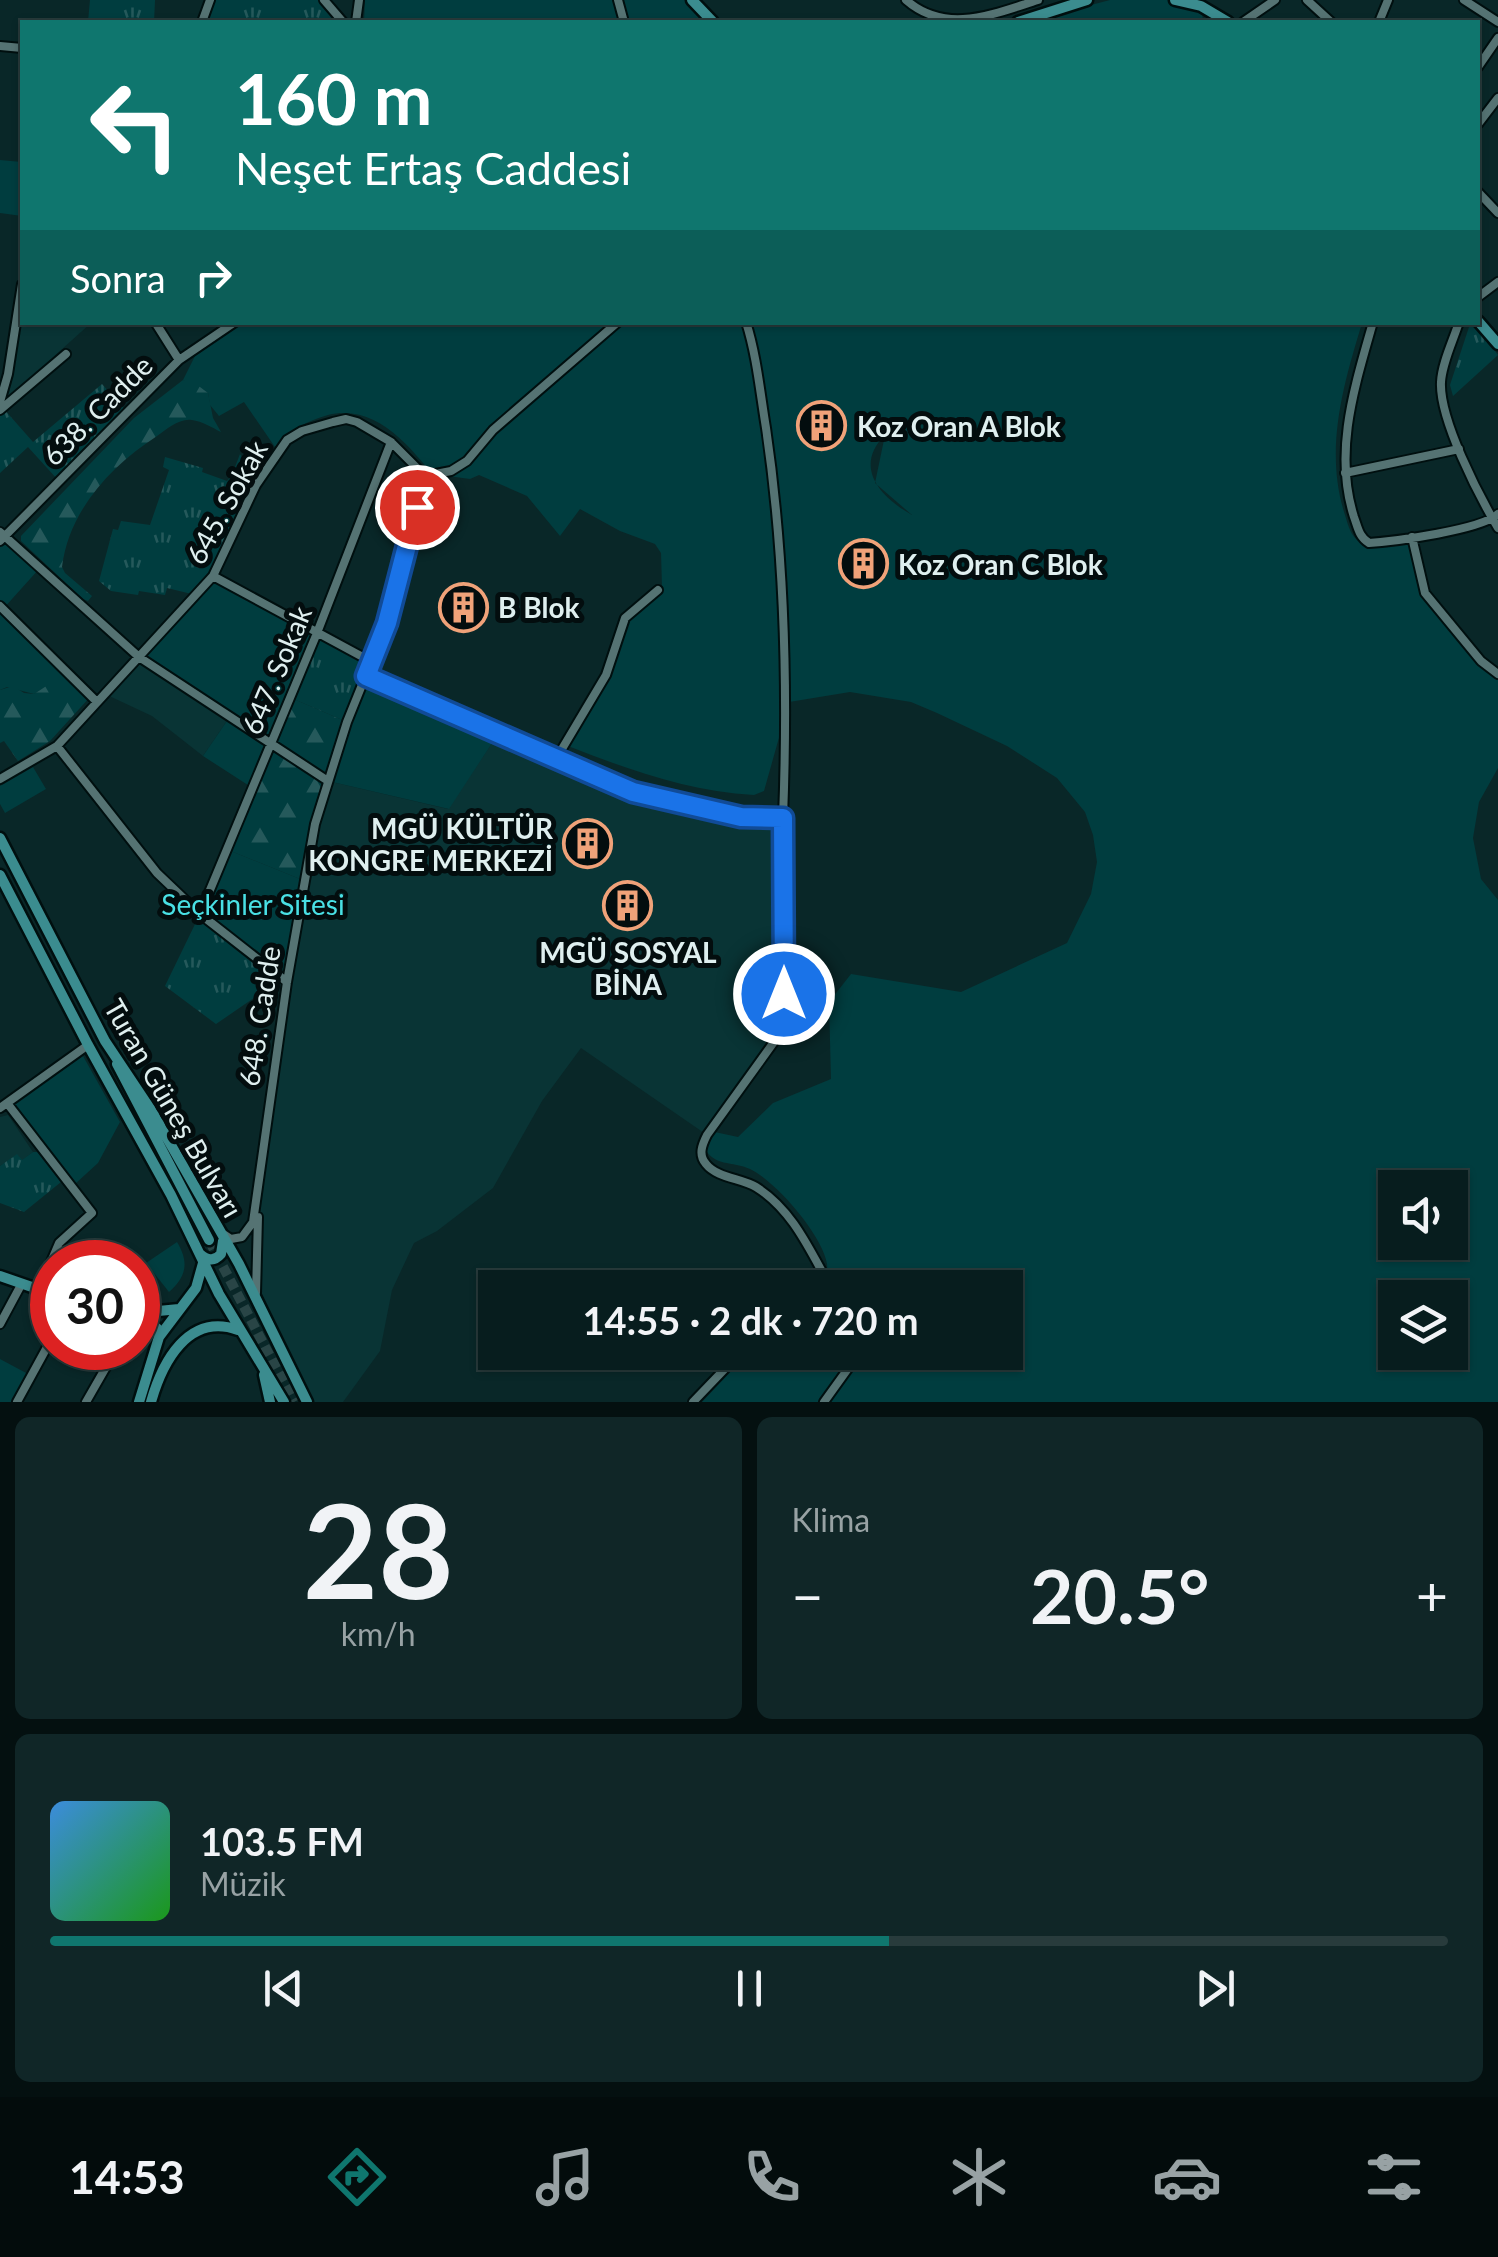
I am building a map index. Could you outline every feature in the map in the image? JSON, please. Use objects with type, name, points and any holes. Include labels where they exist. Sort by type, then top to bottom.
[{"type":"main road","points":[[692,0],[711,20]]},
{"type":"main road","points":[[1024,20],[1087,0]]},
{"type":"main road","points":[[1175,0],[1201,6],[1225,20]]},
{"type":"main road","points":[[1480,324],[1498,344]]},
{"type":"main road","name":"Turan Güneş Bulvarı","points":[[0,838],[106,1041],[152,1110],[256,1298],[307,1402]]},
{"type":"main road","name":"Turan Güneş Bulvarı","points":[[0,875],[171,1195],[238,1330],[284,1402]]},
{"type":"main road","points":[[106,1041],[209,1240]]},
{"type":"main road","points":[[160,1336],[196,1288],[201,1258],[219,1256],[223,1248],[220,1232]]},
{"type":"main road","points":[[0,1276],[30,1288]]},
{"type":"main road","points":[[160,1312],[180,1309]]},
{"type":"main road","points":[[151,1402],[164,1364],[184,1341],[209,1327],[238,1330]]},
{"type":"main road","points":[[262,1364],[270,1402]]},
{"type":"main road","points":[[139,1402],[149,1370]]},
{"type":"street","points":[[324,0],[340,20]]},
{"type":"street","points":[[906,0],[924,13],[954,20]]},
{"type":"street","points":[[969,20],[1038,0]]},
{"type":"street","points":[[1247,20],[1274,0]]},
{"type":"street","points":[[1306,0],[1329,20]]},
{"type":"street","points":[[1464,0],[1498,22]]},
{"type":"street","points":[[1480,64],[1498,38]]},
{"type":"street","points":[[1480,121],[1497,100]]},
{"type":"street","points":[[1480,194],[1498,213]]},
{"type":"street","points":[[0,402],[20,297]]},
{"type":"street","points":[[157,325],[180,360]]},
{"type":"street","name":"638. Cadde","points":[[1,536],[180,360],[231,325]]},
{"type":"street","points":[[425,476],[451,471],[467,462],[493,430],[615,325]]},
{"type":"street","points":[[747,325],[758,372],[780,547],[786,717],[784,1028],[702,1145],[704,1162],[713,1170],[740,1178],[785,1211],[820,1270]]},
{"type":"street","points":[[1372,325],[1351,407],[1345,473],[1352,512],[1364,542],[1496,521],[1459,448],[1442,400],[1440,377],[1459,325]]},
{"type":"street","points":[[0,410],[66,354]]},
{"type":"street","name":"645. Sokak","points":[[0,779],[57,746],[213,576],[256,485],[287,440],[302,431],[346,419],[368,426],[391,442],[425,476]]},
{"type":"street","name":"647. Sokak","points":[[200,914],[391,442]]},
{"type":"street","points":[[1345,473],[1459,448]]},
{"type":"street","name":"648. Cadde","points":[[260,1162],[315,824],[387,623],[425,476]]},
{"type":"street","points":[[1,536],[139,657],[328,781]]},
{"type":"street","points":[[1412,537],[1425,593],[1481,661],[1498,674]]},
{"type":"street","points":[[213,576],[372,662]]},
{"type":"street","points":[[556,759],[606,675],[626,618],[658,590]]},
{"type":"street","points":[[0,606],[97,702]]},
{"type":"street","points":[[366,676],[607,782],[669,802],[766,820],[783,818]]},
{"type":"street","points":[[57,746],[138,852],[200,914],[287,982]]},
{"type":"street","points":[[62,1240],[92,1213],[4,1106],[88,1045]]},
{"type":"street","points":[[220,1232],[231,1239],[242,1237],[249,1230],[260,1162]]},
{"type":"street","points":[[256,1298],[260,1162]]},
{"type":"street","points":[[0,1324],[21,1285]]},
{"type":"street","points":[[17,1402],[34,1370]]},
{"type":"street","points":[[86,1402],[104,1370]]},
{"type":"street","points":[[693,1402],[724,1370]]},
{"type":"street","points":[[824,1402],[847,1370]]},
{"type":"shaded area","points":[[20,295],[20,325],[89,325],[12,394],[0,410]]},
{"type":"shaded area","points":[[139,657],[229,718],[203,756],[152,716],[105,694]]},
{"type":"shaded area","points":[[498,734],[607,782],[703,810],[783,818],[784,1028],[707,1135],[581,1048],[542,1101],[493,1188],[437,1231],[414,1243],[392,1290],[380,1351],[343,1402],[307,1402],[256,1298],[256,1278],[260,1162],[315,824],[328,781],[448,809]]},
{"type":"shaded area","points":[[8,1115],[33,1152],[21,1161],[17,1155],[0,1166],[0,1117]]},
{"type":"green space","points":[[90,0],[155,0],[154,20],[88,20]]},
{"type":"green space","points":[[210,0],[324,0],[341,20],[204,20]]},
{"type":"green space","points":[[365,0],[687,0],[703,20],[364,20]]},
{"type":"green space","points":[[1110,0],[1168,0],[1202,11],[1203,20],[1034,20]]},
{"type":"green space","points":[[0,160],[20,162],[20,216],[0,213]]},
{"type":"green space","points":[[241,325],[1361,325],[1348,370],[1336,442],[1339,491],[1349,527],[1357,540],[1365,544],[1407,536],[1423,595],[1498,677],[1498,768],[1479,802],[1473,838],[1481,879],[1498,900],[1498,1402],[702,1402],[732,1370],[1023,1370],[1023,1270],[827,1270],[824,1252],[797,1210],[761,1175],[712,1157],[704,1146],[710,1131],[738,1137],[773,1103],[831,1079],[829,1002],[851,974],[961,992],[1067,943],[1091,894],[1097,862],[1085,812],[1057,778],[1007,746],[911,702],[850,692],[789,702],[764,791],[754,795],[659,778],[568,746],[610,672],[629,615],[662,587],[661,553],[655,544],[620,531],[580,509],[560,536],[527,496],[479,475],[470,479],[448,476],[442,486],[407,445],[363,416],[346,413],[320,417],[299,427],[275,447],[244,402],[219,416],[210,405],[208,393],[183,380],[195,356]],"holes":[[[885,435],[875,482],[871,458],[876,447]]]},
{"type":"green space","points":[[1469,327],[1476,327],[1498,355],[1453,396],[1450,385]]},
{"type":"green space","points":[[183,380],[208,393],[213,418],[221,432],[196,421],[178,422],[124,461],[95,491],[73,527],[62,567],[92,596],[88,601],[83,599],[21,541],[21,536],[134,418]]},
{"type":"green space","points":[[102,384],[126,411],[58,480],[28,447],[0,473],[0,410],[3,408],[33,442]]},
{"type":"green space","points":[[240,454],[253,475],[260,478],[227,550],[196,595],[167,588],[165,595],[139,591],[138,595],[111,591],[99,581],[113,529],[118,530],[121,521],[150,525],[169,470],[163,467],[165,457],[203,468],[202,472],[227,481]]},
{"type":"green space","points":[[4,536],[39,569],[3,609],[0,541]]},
{"type":"green space","points":[[213,576],[317,633],[251,787],[203,756],[229,718],[139,657]]},
{"type":"green space","points":[[0,611],[65,674],[63,677],[34,694],[7,687],[0,690]]},
{"type":"green space","points":[[317,633],[372,662],[347,722],[289,697]]},
{"type":"green space","points":[[65,674],[90,697],[50,741],[18,761],[4,741],[0,743],[0,690],[13,686],[34,694]]},
{"type":"green space","points":[[366,676],[498,734],[449,809],[328,781]]},
{"type":"green space","points":[[289,697],[347,722],[315,824],[305,881],[226,849]]},
{"type":"green space","points":[[33,767],[46,789],[5,813],[0,804],[0,786]]},
{"type":"green space","name":"Seçkinler Sitesi","points":[[226,849],[305,881],[287,982],[200,914]]},
{"type":"green space","points":[[200,914],[287,982],[267,989],[216,1024],[165,986]]},
{"type":"green space","points":[[83,1056],[120,1122],[98,1163],[75,1184],[14,1104]]},
{"type":"green space","points":[[33,1152],[61,1182],[24,1212],[0,1203],[0,1166],[17,1154],[22,1160]]},
{"type":"green space","points":[[177,1242],[183,1256],[180,1280],[169,1292],[160,1281],[160,1254]]},
{"type":"green space","points":[[0,1359],[28,1374],[13,1402],[0,1402]]},
{"type":"tunnel","points":[[209,1240],[294,1402]]},
{"type":"place","name":"Koz Oran A Blok","points":[[822,426]]},
{"type":"place","name":"Koz Oran C Blok","points":[[863,564]]},
{"type":"place","name":"B Blok","points":[[463,607]]},
{"type":"place","name":"MGÜ KÜLTÜR KONGRE MERKEZİ","points":[[588,844]]},
{"type":"place","name":"MGÜ SOSYAL BİNA","points":[[628,905]]},
{"type":"route","points":[[417,507],[387,623],[366,676],[633,792],[741,817],[783,818],[784,994]]}]
